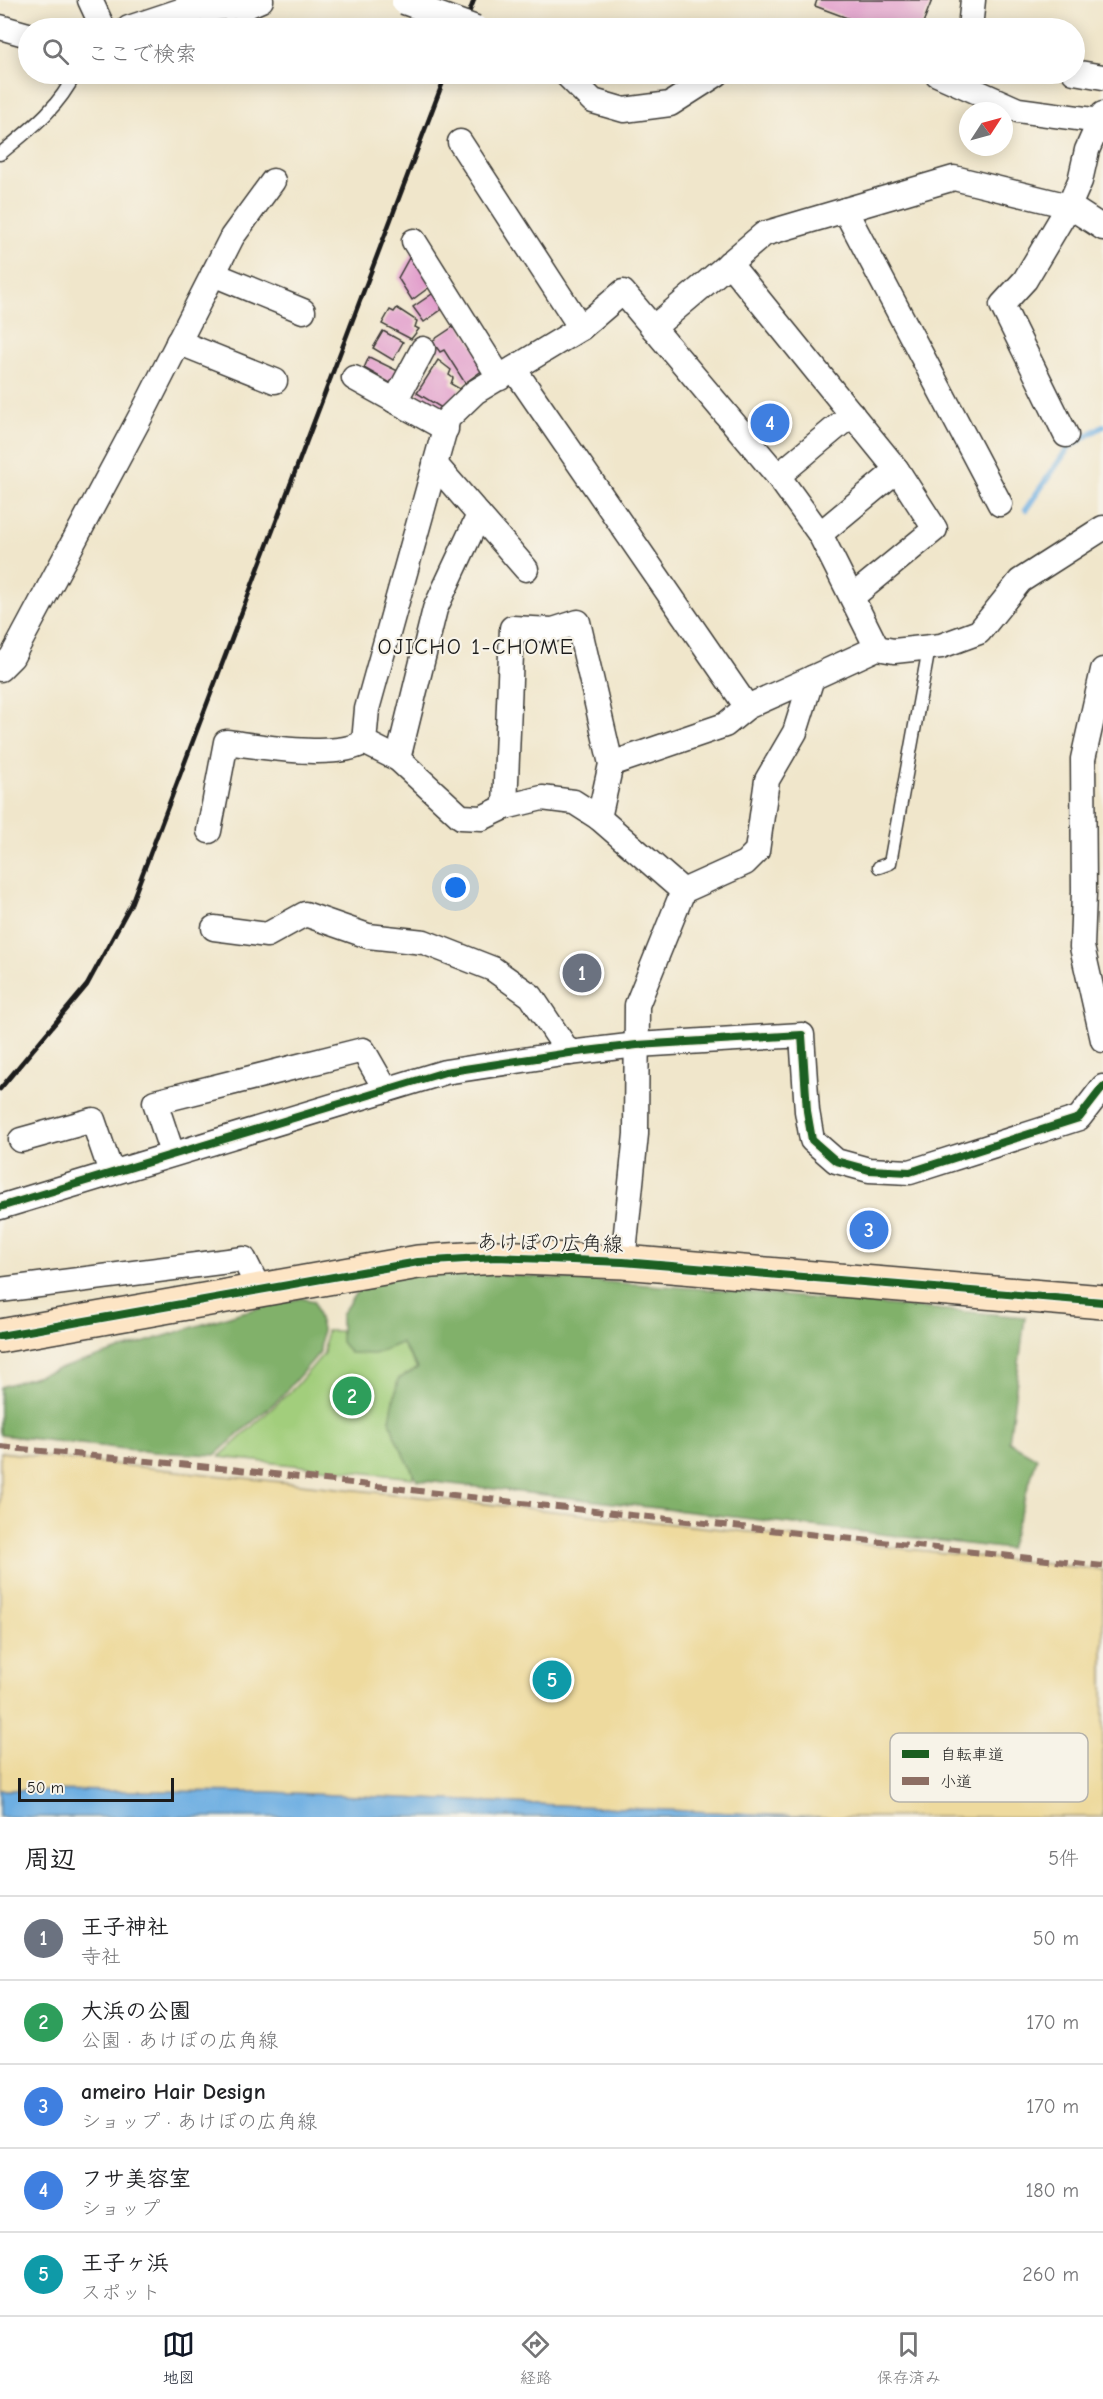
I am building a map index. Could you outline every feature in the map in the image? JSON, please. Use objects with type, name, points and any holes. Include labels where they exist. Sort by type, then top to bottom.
[{"type":"main road","name":"あけぼの広角線","points":[[0,1336],[418,1262],[496,1257],[623,1262],[1103,1302]]},
{"type":"street","points":[[90,0],[98,18]]},
{"type":"street","points":[[159,18],[183,10],[236,7],[261,0]]},
{"type":"street","points":[[971,18],[974,0]]},
{"type":"street","points":[[403,1],[449,18]]},
{"type":"street","points":[[0,27],[18,32]]},
{"type":"street","points":[[1085,74],[1103,76]]},
{"type":"street","points":[[576,84],[592,100],[624,110],[670,104],[701,84]]},
{"type":"street","points":[[972,84],[1018,110],[1101,118],[1087,150],[1080,181],[1069,206],[1025,280],[1002,305],[1066,435]]},
{"type":"street","points":[[460,142],[581,328]]},
{"type":"street","points":[[653,328],[764,234],[954,178],[1069,206],[1103,228]]},
{"type":"street","points":[[0,669],[12,657],[232,237],[273,181]]},
{"type":"street","points":[[845,210],[1000,504]]},
{"type":"street","points":[[414,241],[747,707]]},
{"type":"street","points":[[729,263],[897,470],[935,529],[852,597]]},
{"type":"street","points":[[213,274],[303,311]]},
{"type":"street","points":[[364,742],[367,709],[448,418],[475,392],[581,328],[622,292],[778,476],[820,534],[877,648]]},
{"type":"street","points":[[178,342],[274,381]]},
{"type":"street","points":[[395,401],[423,349]]},
{"type":"street","points":[[354,378],[446,429]]},
{"type":"street","points":[[778,476],[852,414]]},
{"type":"street","points":[[435,464],[526,569]]},
{"type":"street","points":[[820,534],[897,470]]},
{"type":"street","points":[[398,759],[435,609],[479,515]]},
{"type":"street","points":[[611,764],[725,725],[747,707],[877,648],[894,651],[929,648],[979,632],[1020,581],[1103,528]]},
{"type":"street","points":[[505,807],[512,628],[553,630],[578,622],[611,764],[599,818]]},
{"type":"street","points":[[1103,670],[1083,759],[1082,947],[1103,1040]]},
{"type":"street","points":[[623,1262],[636,1134],[637,1005],[683,891],[745,863],[757,851],[767,780],[795,732],[812,678]]},
{"type":"street","points":[[209,831],[226,742],[302,751],[354,748],[364,742]]},
{"type":"street","points":[[364,742],[398,759],[461,817],[482,818],[505,807],[542,798],[574,802],[599,818],[683,891]]},
{"type":"street","points":[[214,928],[267,935],[305,914],[368,936],[424,942],[493,969],[531,996],[569,1053]]},
{"type":"street","points":[[0,1207],[172,1153],[446,1072],[637,1045],[802,1035],[807,1111],[812,1140],[836,1161],[869,1170],[910,1172],[1079,1118],[1103,1087]]},
{"type":"street","points":[[172,1153],[155,1102],[363,1050],[386,1090]]},
{"type":"street","points":[[21,1140],[93,1120],[111,1172]]},
{"type":"street","points":[[0,1290],[244,1259],[259,1289]]},
{"type":"lane","points":[[0,154],[48,115],[70,84]]},
{"type":"lane","points":[[879,867],[890,862],[929,648]]},
{"type":"green space","points":[[398,1267],[705,1289],[1025,1317],[1009,1442],[1037,1458],[1009,1549],[417,1480],[395,1437],[390,1420],[398,1379],[418,1368],[401,1343],[374,1354],[350,1353],[341,1342],[341,1315],[366,1278]]},
{"type":"green space","points":[[301,1298],[314,1301],[322,1329],[320,1352],[281,1397],[215,1455],[152,1452],[0,1435],[0,1387],[239,1313]]},
{"type":"green space","points":[[326,1331],[394,1331],[420,1373],[413,1478],[219,1457],[295,1387],[324,1353]]},
{"type":"sand","points":[[0,1452],[1103,1570],[1103,1817],[819,1817],[269,1792],[0,1790]]},
{"type":"water","points":[[0,1790],[269,1792],[819,1817],[0,1817]]},
{"type":"building","points":[[817,0],[932,0],[925,18],[847,18],[815,6]]},
{"type":"building","points":[[414,249],[435,283],[412,300],[398,278]]},
{"type":"building","points":[[438,290],[448,305],[424,322],[413,307]]},
{"type":"building","points":[[397,308],[417,321],[415,327],[419,329],[411,339],[382,324],[390,310],[394,312]]},
{"type":"building","points":[[459,323],[487,367],[465,383],[444,350],[440,352],[432,341]]},
{"type":"building","points":[[383,331],[403,342],[393,360],[373,348]]},
{"type":"building","points":[[369,357],[400,372],[392,384],[364,368]]},
{"type":"building","points":[[438,360],[451,370],[449,375],[453,378],[451,384],[460,389],[445,410],[417,393]]},
{"type":"waterway","points":[[1026,509],[1069,447],[1103,426]]},
{"type":"railway","points":[[467,18],[474,0]]},
{"type":"railway","points":[[0,1089],[87,985],[131,904],[442,84]]},
{"type":"marked path","points":[[0,1447],[231,1469],[1103,1566]]},
{"type":"cycle path","points":[[0,1207],[445,1072],[637,1045],[802,1035],[807,1111],[812,1140],[836,1161],[869,1170],[910,1172],[1079,1118],[1103,1087]]},
{"type":"cycle path","points":[[0,1336],[418,1262],[496,1257],[623,1262],[1103,1302]]},
{"type":"place","name":"フサ美容室","points":[[770,423]]},
{"type":"place","name":"王子神社","points":[[582,973]]},
{"type":"place","name":"ameiro Hair Design","points":[[869,1230]]},
{"type":"place","name":"大浜の公園","points":[[352,1396]]},
{"type":"place","name":"王子ヶ浜","points":[[552,1680]]},
{"type":"district","name":"OJICHO 1-CHOME","points":[[476,647]]}]
